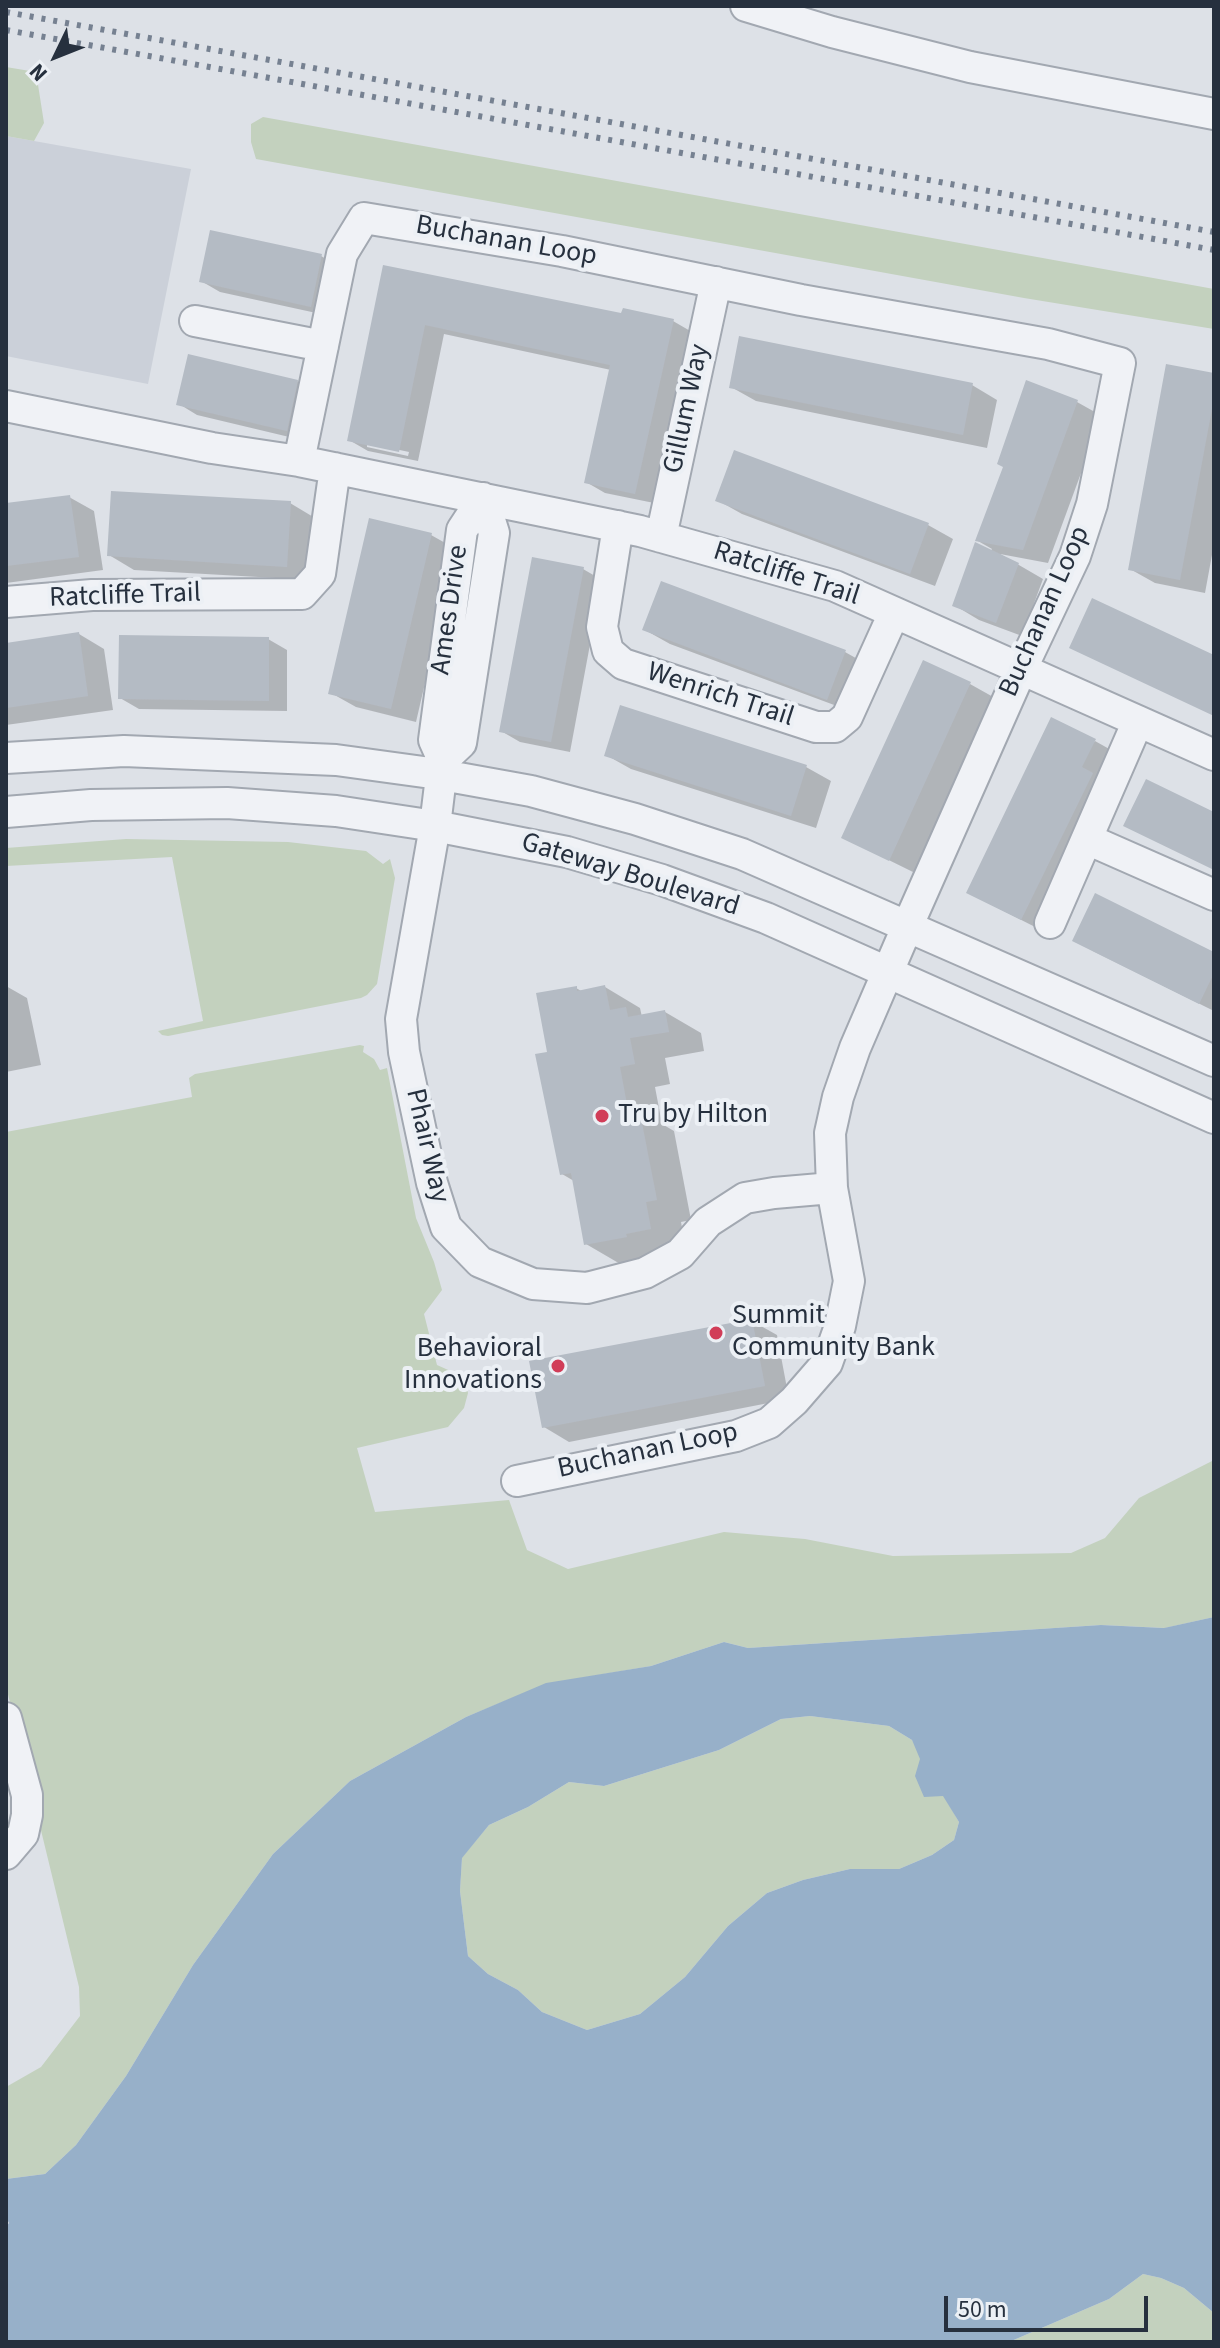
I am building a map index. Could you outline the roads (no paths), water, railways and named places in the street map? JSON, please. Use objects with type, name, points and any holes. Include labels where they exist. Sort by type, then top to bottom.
[{"type":"street","points":[[746,6],[956,64],[1214,114]]},
{"type":"street","name":"Buchanan Loop","points":[[299,461],[342,254],[364,218],[562,251],[1048,344],[1120,363],[1092,504],[1075,556],[908,925],[855,1048],[838,1097],[830,1133],[832,1188],[849,1281],[840,1326],[827,1363],[794,1401],[769,1423],[736,1436],[517,1481]]},
{"type":"street","name":"Gillum Way","points":[[661,537],[716,282]]},
{"type":"street","points":[[195,321],[323,346]]},
{"type":"street","name":"Ratcliffe Trail","points":[[6,406],[212,448],[335,468],[618,526],[835,586],[1214,755]]},
{"type":"street","name":"Ratcliffe Trail","points":[[6,602],[92,595],[302,594],[320,574],[335,468]]},
{"type":"street","name":"Ames Drive","points":[[442,767],[461,743],[494,533],[483,498]]},
{"type":"street","name":"Wenrich Trail","points":[[618,526],[602,627],[608,651],[623,664],[816,727],[835,727],[847,717],[894,613]]},
{"type":"street","points":[[1050,923],[1138,721]]},
{"type":"street","name":"Gateway Boulevard","points":[[6,758],[124,751],[442,767],[635,819],[742,854],[1214,1061]]},
{"type":"street","points":[[435,826],[442,767]]},
{"type":"street","name":"Gateway Boulevard","points":[[6,812],[91,805],[227,803],[336,811],[435,826],[567,852],[662,880],[766,918],[1214,1118]]},
{"type":"street","name":"Phair Way","points":[[435,826],[401,1019],[404,1052],[432,1183],[446,1227],[480,1262],[533,1284],[587,1288],[645,1273],[680,1254],[708,1222],[745,1198],[832,1188]]},
{"type":"street","points":[[1087,839],[1214,895]]},
{"type":"street","points":[[6,1718],[27,1795],[27,1815],[23,1834],[6,1854]]},
{"type":"water","points":[[1214,1617],[1214,2313],[1184,2288],[1143,2274],[1109,2299],[1009,2342],[6,2342],[6,2227],[9,2223],[6,2217],[6,2179],[45,2174],[76,2145],[126,2076],[193,1965],[273,1854],[350,1781],[466,1717],[546,1683],[651,1666],[724,1642],[748,1648],[1101,1625],[1164,1628]],"holes":[[[810,1716],[889,1726],[912,1740],[920,1759],[915,1776],[924,1797],[943,1796],[959,1822],[954,1840],[932,1855],[899,1869],[850,1869],[803,1880],[767,1893],[728,1926],[685,1977],[640,2014],[587,2030],[542,2012],[518,1990],[488,1974],[468,1956],[460,1891],[462,1858],[489,1825],[528,1807],[569,1782],[604,1786],[719,1750],[781,1719]]]},
{"type":"railway","points":[[6,12],[1214,232]]},
{"type":"railway","points":[[6,30],[1214,250]]},
{"type":"place","name":"Tru by Hilton","points":[[602,1116]]},
{"type":"place","name":"Summit Community Bank","points":[[716,1333]]},
{"type":"place","name":"Behavioral Innovations","points":[[558,1366]]}]
